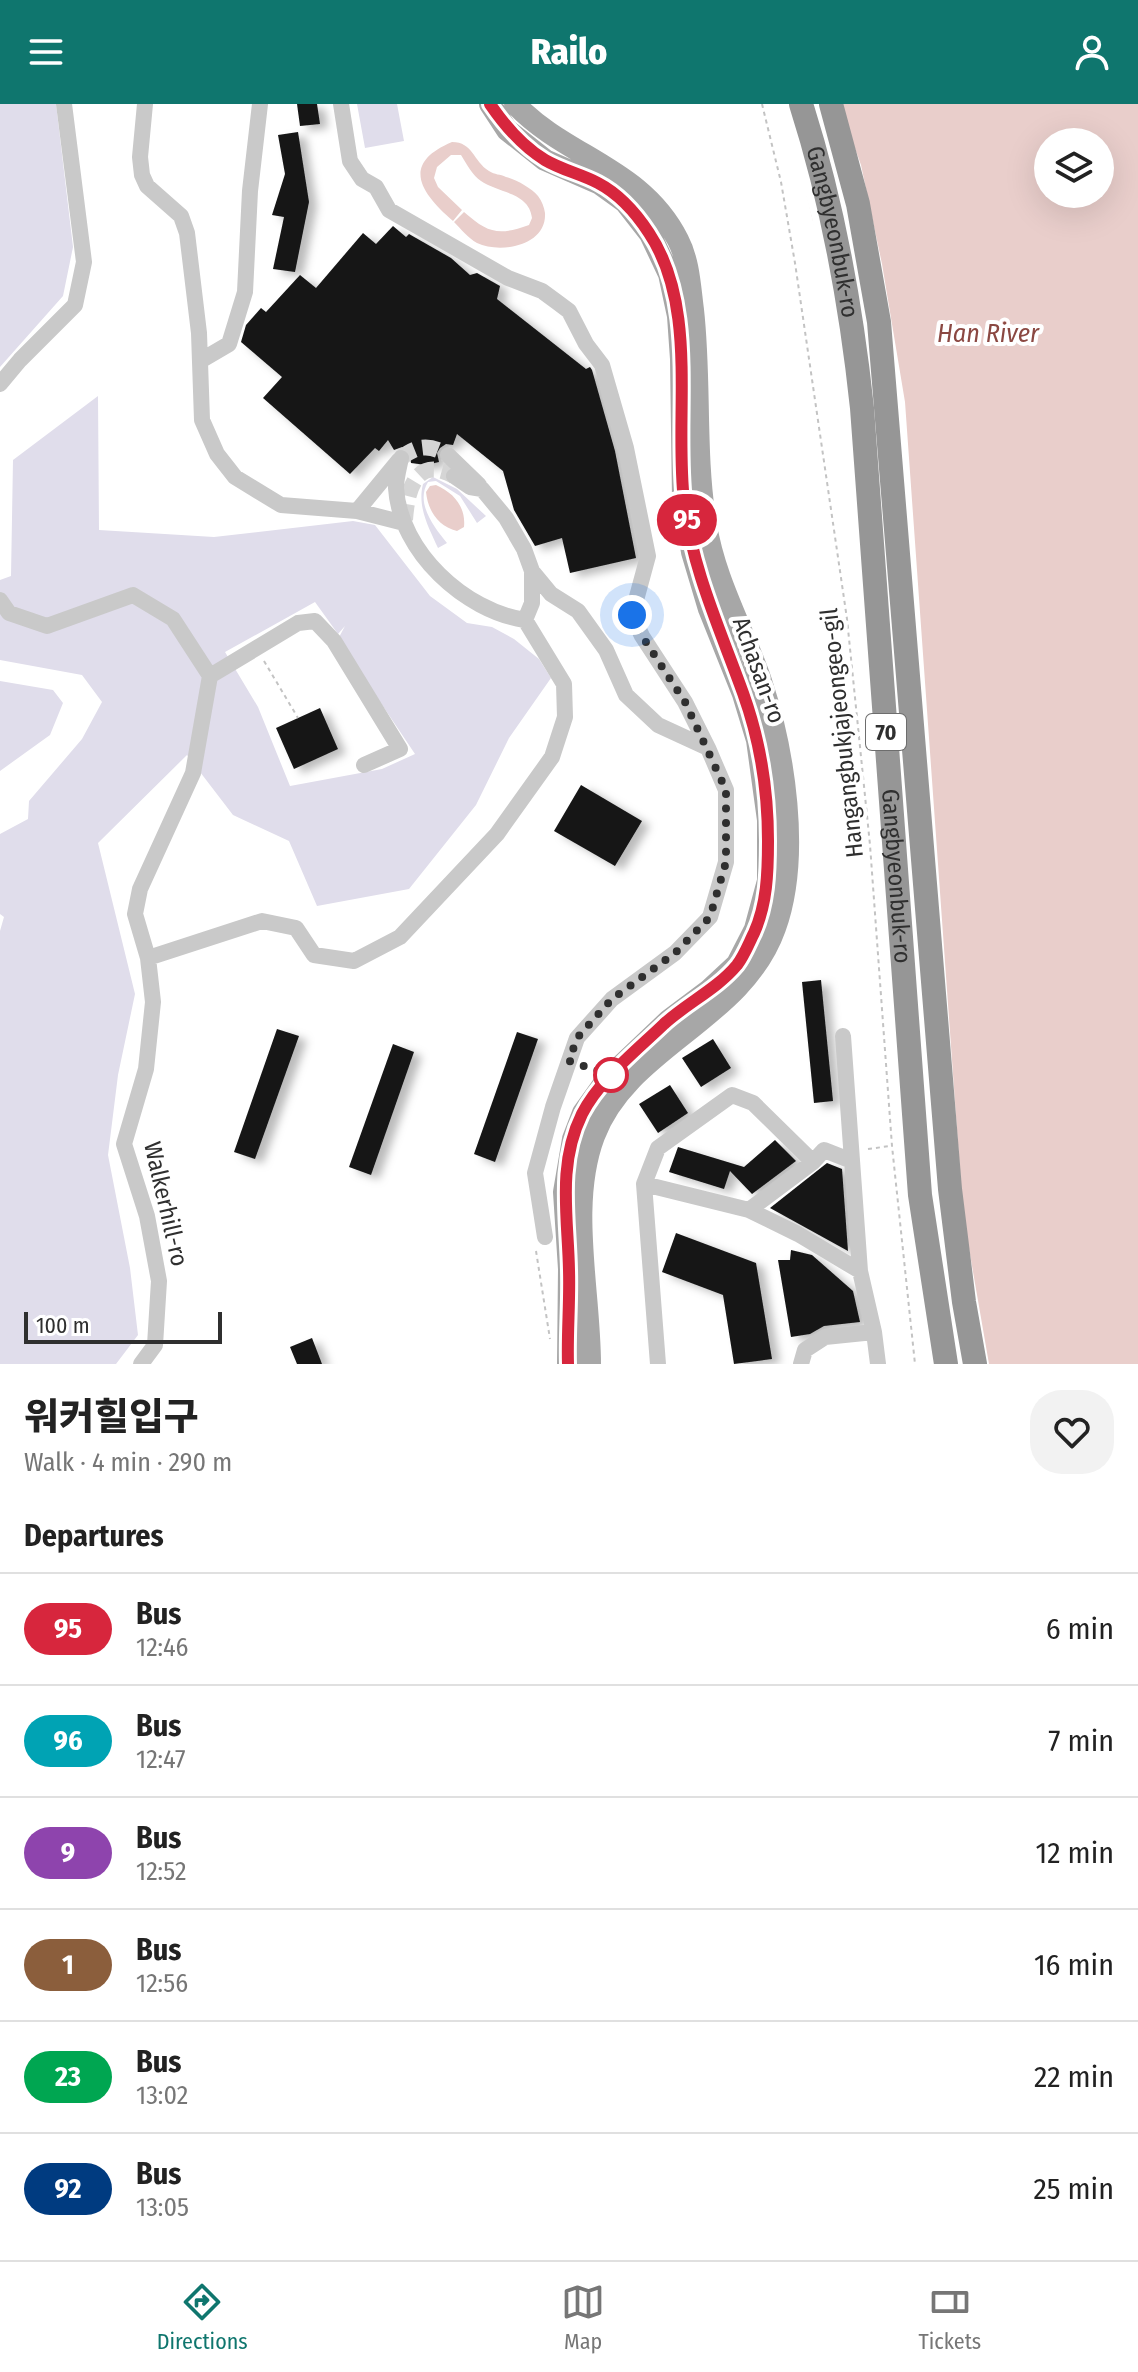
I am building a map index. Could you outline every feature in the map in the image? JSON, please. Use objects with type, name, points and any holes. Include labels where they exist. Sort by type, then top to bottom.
[{"type":"highway","name":"Gangbyeonbuk-ro","points":[[801,104],[833,216],[852,318],[862,408],[920,1195],[946,1364]]},
{"type":"highway","name":"Gangbyeonbuk-ro","points":[[831,104],[858,204],[879,322],[950,1189],[975,1364]]},
{"type":"main road","name":"Achasan-ro","points":[[490,104],[507,130],[545,160],[600,184],[625,202],[650,234],[669,274],[678,316],[683,499],[692,552],[709,609],[743,694],[757,740],[768,820],[768,881],[755,929],[737,964],[669,1020],[608,1078],[583,1113],[573,1139],[564,1192],[569,1269],[568,1364]]},
{"type":"main road","name":"Achasan-ro","points":[[515,104],[552,136],[628,179],[662,214],[679,242],[689,276],[695,329],[705,523],[715,567],[760,678],[778,743],[787,831],[787,881],[775,930],[746,981],[711,1014],[639,1070],[605,1112],[594,1136],[582,1181],[590,1364]]},
{"type":"street","points":[[0,384],[75,305],[84,262],[64,104]]},
{"type":"street","points":[[145,104],[140,157],[142,175],[147,186],[181,216],[187,233],[199,333],[202,420],[217,454],[235,477],[281,505],[357,511],[404,523]]},
{"type":"street","points":[[200,361],[229,344],[245,292],[250,191],[260,104]]},
{"type":"street","points":[[341,104],[350,161],[362,179],[376,187],[389,210],[508,278],[542,291],[569,311],[586,344],[602,365],[626,448],[648,556],[632,615],[685,702],[726,790],[726,862],[710,917],[675,953],[612,999],[577,1038],[553,1107],[535,1173],[540,1240]]},
{"type":"street","points":[[448,455],[506,518],[524,549],[532,571],[551,594],[578,611],[606,650],[626,695],[658,725],[708,748]]},
{"type":"street","points":[[357,511],[401,458],[396,484],[404,523],[425,558],[470,600],[505,617],[525,620]]},
{"type":"street","points":[[454,476],[470,487],[482,489]]},
{"type":"street","points":[[525,620],[532,603],[532,571]]},
{"type":"street","points":[[0,600],[9,613],[47,626],[133,595],[173,619],[210,676],[298,623],[315,621],[334,641],[400,749],[364,765]]},
{"type":"street","points":[[148,958],[262,921],[296,928],[314,955],[354,961],[400,937],[497,834],[552,757],[565,717],[564,684],[525,620]]},
{"type":"street","name":"Walkerhill-ro","points":[[141,1364],[155,1345],[159,1281],[147,1216],[124,1144],[146,1069],[153,1002],[148,958],[135,914],[140,889],[193,773],[210,676]]},
{"type":"street","points":[[843,1036],[860,1271],[878,1364]]},
{"type":"street","points":[[658,1364],[644,1184],[658,1148],[732,1095],[753,1103],[813,1162]]},
{"type":"street","points":[[749,1210],[813,1162],[824,1150],[852,1156]]},
{"type":"street","points":[[644,1184],[749,1210],[798,1234],[860,1271]]},
{"type":"street","points":[[801,1364],[805,1350],[825,1337],[874,1332]]},
{"type":"path","name":"Hangangbukjajeongeo-gil","points":[[762,104],[781,182],[795,263],[847,619],[870,845],[892,1146],[915,1364]]},
{"type":"path","points":[[257,648],[298,718]]},
{"type":"path","points":[[852,1156],[892,1146]]},
{"type":"path","points":[[540,1240],[551,1345]]},
{"type":"shaded area","points":[[0,104],[56,104],[73,247],[63,296],[0,367]]},
{"type":"shaded area","points":[[357,104],[397,104],[404,141],[365,148]]},
{"type":"shaded area","points":[[98,396],[99,530],[214,537],[353,521],[375,525],[430,596],[467,623],[492,627],[514,639],[539,659],[551,678],[509,738],[476,805],[409,889],[317,906],[289,841],[233,815],[187,755],[98,843],[135,994],[118,1075],[108,1155],[130,1268],[138,1335],[116,1364],[0,1364],[0,931],[4,917],[0,914],[0,834],[28,819],[29,801],[82,739],[102,702],[82,675],[0,660],[0,580],[11,576],[13,460]],"holes":[[[315,602],[338,634],[345,626],[338,639],[415,754],[382,769],[290,786],[258,707],[225,652]]]},
{"type":"shaded area","points":[[433,477],[457,489],[486,516],[477,523],[460,496],[436,481],[428,482],[425,506],[447,543],[438,548],[422,501],[423,484]]},
{"type":"shaded area","points":[[0,681],[53,690],[63,703],[50,735],[0,771]]},
{"type":"water","name":"Han River","points":[[784,104],[1138,104],[1138,1364],[937,1364],[877,703],[831,294]]},
{"type":"water","points":[[452,142],[464,145],[489,171],[519,182],[538,196],[545,213],[544,224],[530,240],[509,247],[487,246],[477,243],[454,222],[464,212],[487,228],[509,231],[529,225],[532,218],[525,203],[481,181],[461,155],[451,155],[437,167],[434,178],[438,187],[462,210],[453,221],[432,200],[421,179],[421,169],[436,151]]},
{"type":"water","points":[[436,485],[448,492],[461,507],[464,527],[457,531],[439,521],[429,505],[426,492],[430,486]]},
{"type":"pier","points":[[780,104],[839,104],[861,165],[882,264],[905,402],[963,1214],[989,1364],[933,1364],[874,704],[838,365],[812,218]]},
{"type":"building","points":[[297,104],[317,104],[320,124],[300,126]]},
{"type":"building","points":[[298,132],[309,202],[295,272],[273,269],[284,217],[272,215],[285,174],[278,135]]},
{"type":"building","points":[[393,226],[406,237],[409,234],[451,258],[470,275],[477,273],[500,286],[497,299],[586,369],[590,367],[615,451],[636,558],[570,573],[562,538],[535,546],[514,510],[503,471],[457,434],[453,445],[446,444],[440,448],[437,453],[439,462],[426,465],[411,463],[409,450],[402,447],[394,450],[388,440],[379,451],[375,448],[350,474],[263,398],[282,377],[241,342],[246,325],[261,308],[266,312],[300,275],[316,288],[363,233],[376,244]]},
{"type":"building","points":[[320,708],[338,749],[294,769],[276,728]]},
{"type":"building","points":[[581,785],[642,821],[615,866],[554,831]]},
{"type":"building","points":[[821,980],[833,1101],[814,1103],[802,982]]},
{"type":"building","points":[[277,1029],[299,1036],[255,1159],[234,1152]]},
{"type":"building","points":[[517,1032],[538,1039],[495,1162],[474,1154]]},
{"type":"building","points":[[713,1039],[731,1068],[701,1087],[682,1058]]},
{"type":"building","points":[[393,1044],[414,1052],[371,1175],[349,1167]]},
{"type":"building","points":[[670,1085],[688,1113],[658,1133],[639,1104]]},
{"type":"building","points":[[775,1140],[796,1161],[752,1194],[730,1171],[724,1189],[669,1172],[678,1147],[744,1167]]},
{"type":"building","points":[[827,1163],[842,1169],[848,1251],[770,1208]]},
{"type":"building","points":[[676,1233],[756,1263],[772,1359],[734,1364],[723,1295],[662,1272]]},
{"type":"building","points":[[791,1250],[812,1255],[853,1291],[860,1322],[824,1326],[810,1334],[791,1337],[778,1260],[790,1260]]},
{"type":"building","points":[[312,1338],[322,1364],[297,1364],[290,1347]]},
{"type":"tunnel","points":[[401,458],[413,450],[424,448],[448,455]]},
{"type":"tunnel","points":[[405,520],[411,487],[422,473],[431,470],[454,476]]},
{"type":"bus line","name":"95","points":[[490,104],[507,130],[545,160],[600,184],[625,202],[650,234],[669,274],[678,316],[683,499],[692,552],[709,609],[743,694],[757,740],[768,820],[768,881],[755,929],[737,964],[669,1020],[608,1078],[583,1113],[573,1139],[564,1192],[569,1269],[568,1364]]},
{"type":"route","points":[[611,1075],[569,1061],[577,1038],[612,999],[675,953],[710,917],[726,862],[726,790],[685,702],[632,615]]}]
